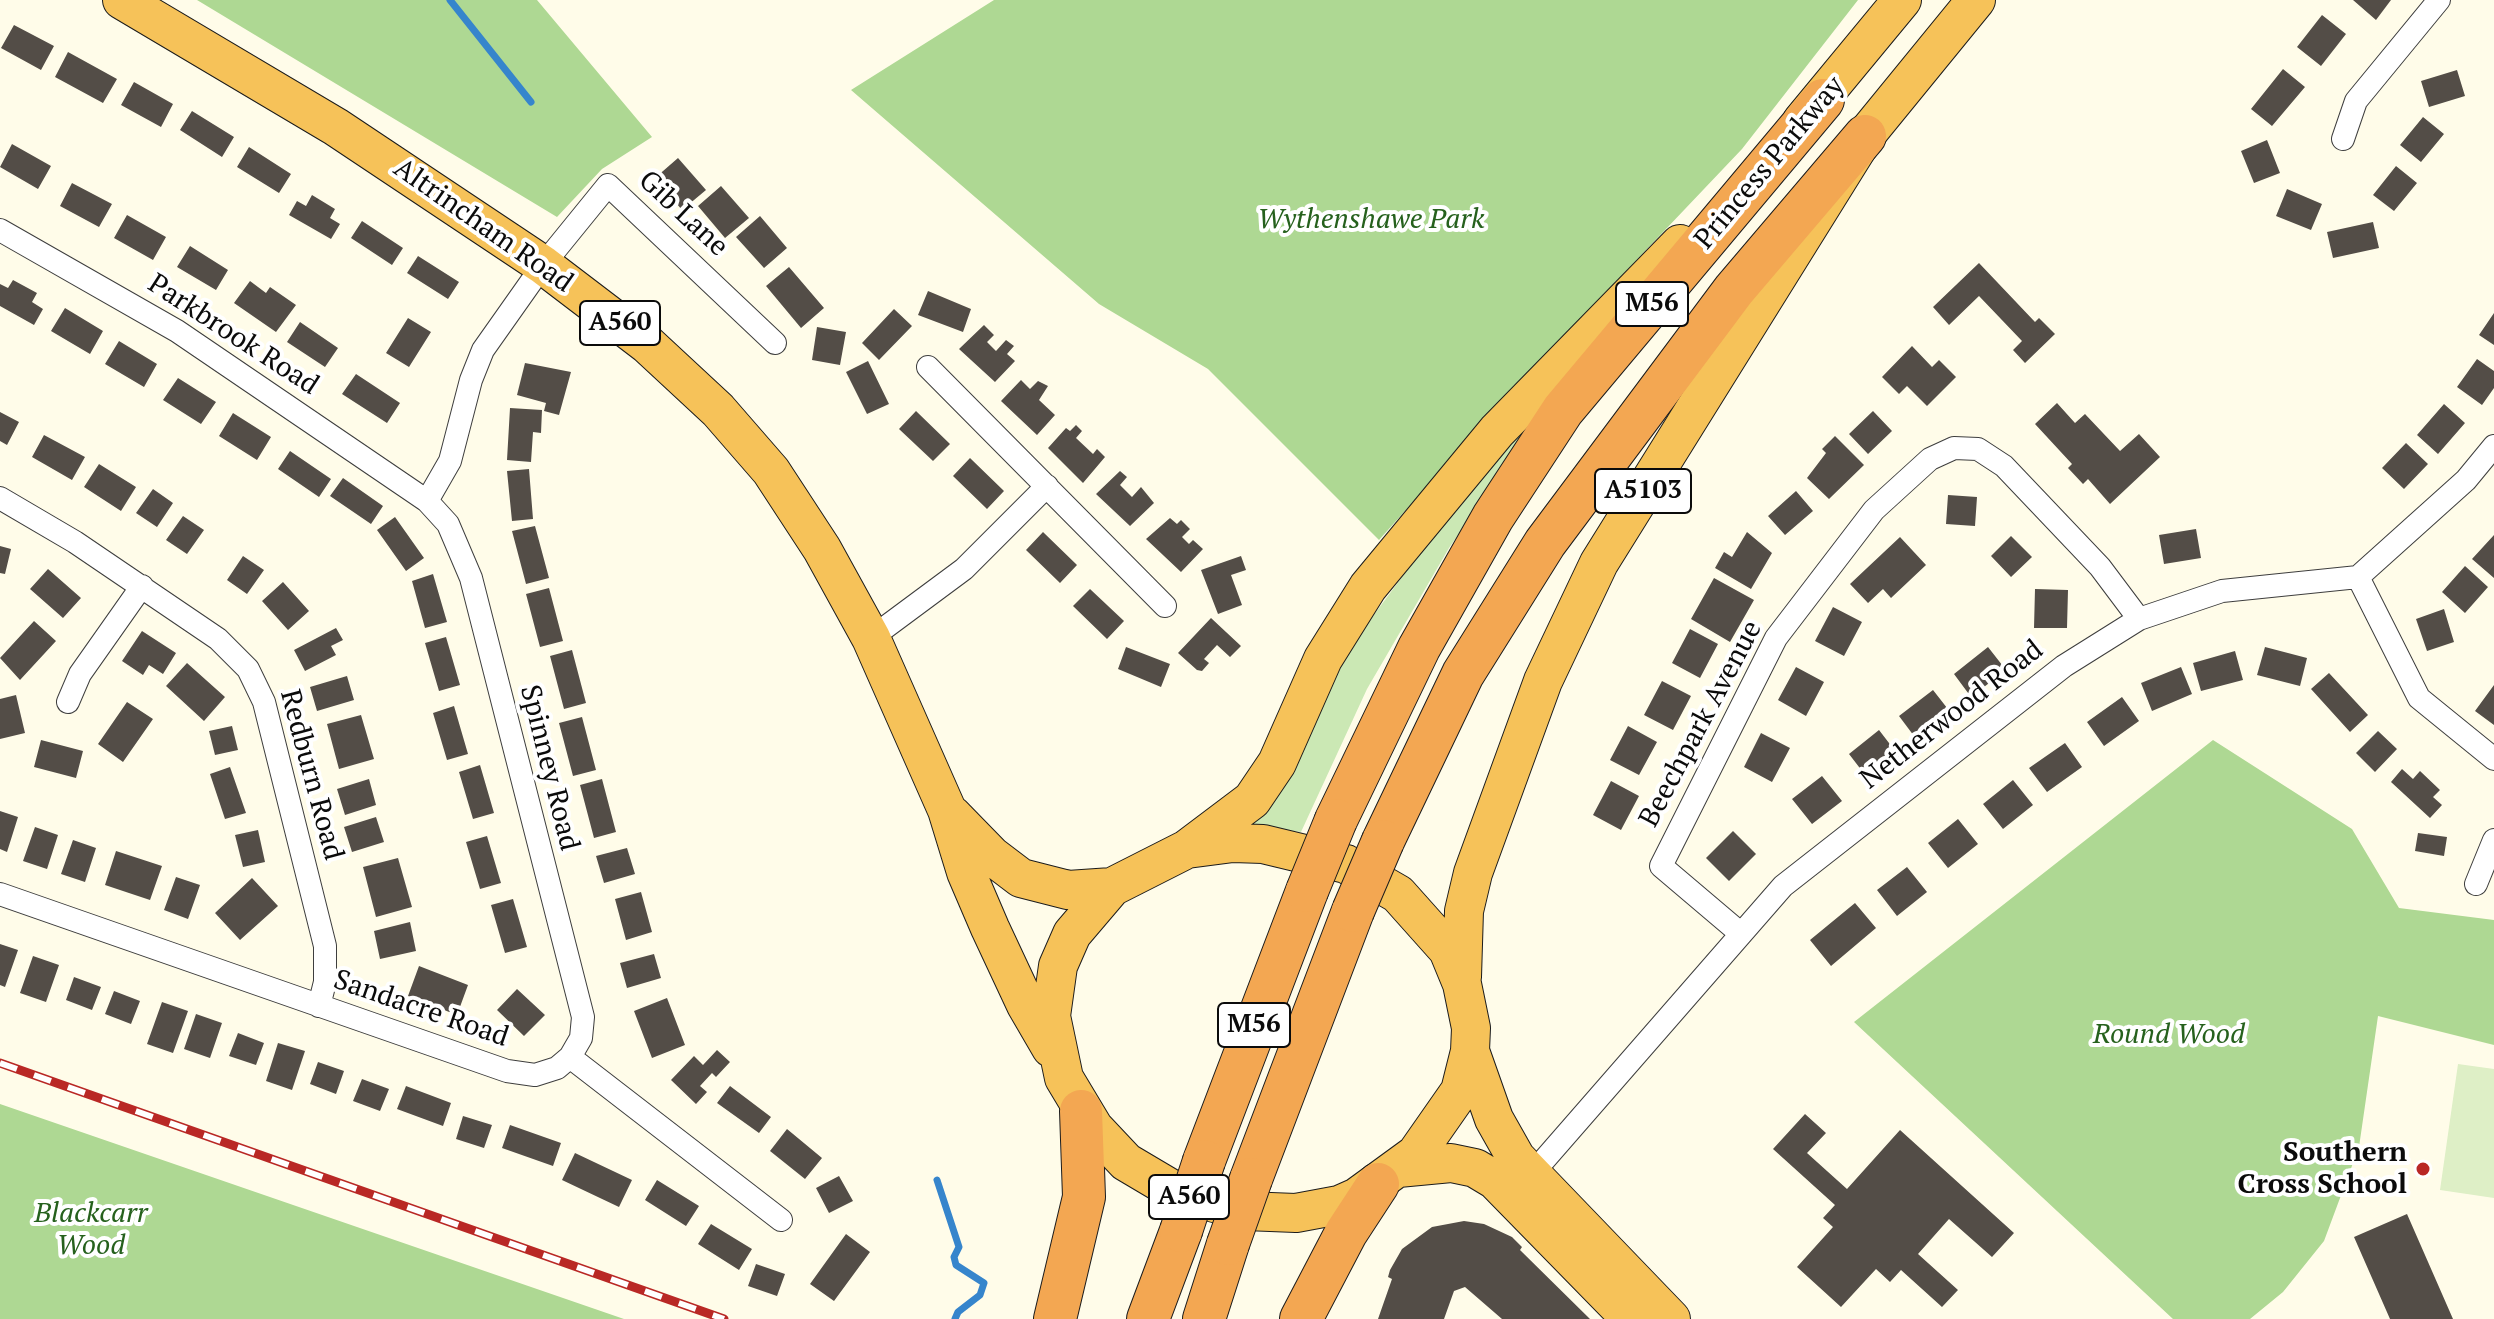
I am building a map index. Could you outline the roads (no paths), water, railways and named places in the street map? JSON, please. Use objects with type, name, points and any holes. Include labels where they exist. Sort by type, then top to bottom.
[{"type":"highway","name":"Altrincham Road","points":[[122,0],[336,127],[543,265],[648,345],[718,410],[771,471],[871,638],[947,810],[966,872],[990,928],[1026,1005],[1058,1061]]},
{"type":"highway","name":"Princess Parkway","points":[[1148,1319],[1204,1161],[1336,820],[1396,692],[1493,517],[1563,410],[1823,100],[1902,0]]},
{"type":"highway","name":"Princess Parkway","points":[[1204,1319],[1251,1179],[1353,911],[1463,674],[1545,543],[1585,486],[1734,290],[1976,0]]},
{"type":"highway","points":[[1187,849],[1234,817],[1265,784],[1323,659],[1368,587],[1497,431],[1823,100]]},
{"type":"highway","name":"A5103","points":[[1462,984],[1464,911],[1473,873],[1526,724],[1575,612],[1599,563],[1670,445],[1752,322],[1865,136]]},
{"type":"highway","name":"Altrincham Road","points":[[947,810],[992,856],[1021,878],[1068,890],[1112,887]]},
{"type":"highway","name":"A560","points":[[1233,843],[1285,847],[1320,855],[1366,873],[1398,894],[1433,930],[1448,950],[1462,984],[1471,1028],[1470,1051],[1460,1091],[1451,1108],[1416,1154],[1388,1176],[1339,1205],[1317,1210],[1270,1214],[1220,1207],[1180,1194],[1144,1175],[1108,1145],[1081,1111],[1058,1061],[1051,1016],[1058,966],[1072,934],[1112,887],[1187,849],[1233,843]]},
{"type":"highway","name":"A560","points":[[1470,1051],[1504,1139],[1531,1175],[1671,1319]]},
{"type":"highway","points":[[1055,1319],[1084,1197],[1081,1111]]},
{"type":"highway","name":"A560","points":[[1388,1176],[1451,1163],[1475,1168],[1495,1180],[1631,1319]]},
{"type":"highway","points":[[1301,1319],[1346,1233],[1388,1176]]},
{"type":"street","points":[[2343,139],[2356,101],[2439,0]]},
{"type":"street","name":"Gib Lane","points":[[427,501],[450,461],[471,380],[483,350],[543,265],[608,185],[775,343]]},
{"type":"street","name":"Parkbrook Road","points":[[0,230],[177,331],[427,501]]},
{"type":"street","points":[[928,367],[1165,606]]},
{"type":"street","points":[[2494,446],[2466,480],[2358,577],[2419,698],[2494,759]]},
{"type":"street","name":"Beechpark Avenue","points":[[1740,933],[1661,866],[1776,638],[1874,510],[1930,459],[1954,448],[1978,449],[2004,466],[2100,567],[2139,619]]},
{"type":"street","points":[[871,638],[964,569],[1047,486]]},
{"type":"street","name":"Redburn Road","points":[[0,498],[142,586],[236,655],[248,669],[264,702],[325,946],[325,982],[319,1006]]},
{"type":"street","name":"Spinney Road","points":[[427,501],[456,537],[471,578],[583,1017],[581,1038],[570,1057]]},
{"type":"street","name":"Netherwood Road","points":[[1531,1175],[1740,933],[1798,873],[2064,666],[2139,619],[2222,591],[2358,577]]},
{"type":"street","points":[[68,702],[80,674],[142,586]]},
{"type":"street","points":[[2476,884],[2494,840]]},
{"type":"street","name":"Sandacre Road","points":[[0,894],[524,1075],[546,1073],[570,1057]]},
{"type":"street","points":[[570,1057],[781,1220]]},
{"type":"waterway","points":[[450,0],[531,102]]},
{"type":"waterway","points":[[937,1180],[959,1247],[954,1257],[956,1265],[984,1283],[980,1295],[958,1312],[955,1319]]},
{"type":"railway","points":[[0,1063],[724,1319]]},
{"type":"place","name":"Southern Cross School","points":[[2423,1169]]},
{"type":"park label","name":"Wythenshawe Park","points":[[1371,220]]},
{"type":"park label","name":"Round Wood","points":[[2169,1035]]},
{"type":"park label","name":"Blackcarr Wood","points":[[91,1230]]}]
